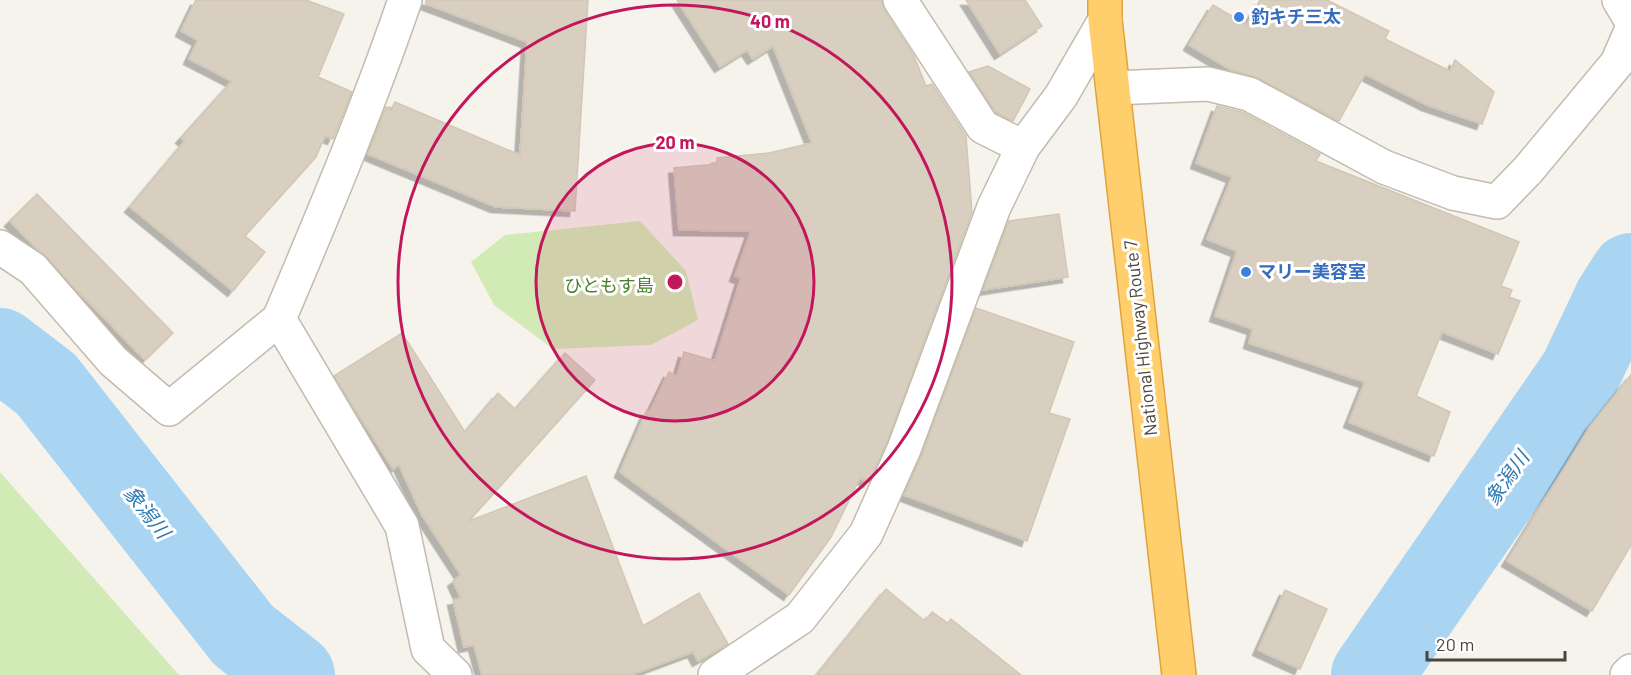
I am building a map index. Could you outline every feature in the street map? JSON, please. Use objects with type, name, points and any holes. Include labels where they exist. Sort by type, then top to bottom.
[{"type":"highway","name":"National Highway Route 7","points":[[1105,10],[1179,675]]},
{"type":"street","points":[[0,247],[33,269],[113,361],[169,409],[279,319],[371,96],[405,0]]},
{"type":"street","points":[[900,0],[983,127],[1023,147]]},
{"type":"street","points":[[1619,0],[1631,20]]},
{"type":"street","points":[[715,675],[800,618],[866,534],[904,449],[994,207],[1023,147],[1061,96],[1105,10]]},
{"type":"street","points":[[1113,88],[1208,84],[1249,94],[1384,167],[1453,193],[1497,202],[1528,170],[1617,63],[1631,31]]},
{"type":"street","points":[[279,319],[402,526],[429,649],[455,675]]},
{"type":"street","points":[[1627,675],[1631,671]]},
{"type":"green space","name":"ひともす島","points":[[640,221],[686,271],[698,320],[651,345],[553,349],[494,305],[471,262],[505,235]]},
{"type":"green space","points":[[0,472],[179,675],[0,675]]},
{"type":"building","points":[[196,0],[306,0],[344,14],[318,77],[352,92],[333,139],[325,136],[316,157],[245,236],[265,252],[233,291],[130,207],[185,141],[181,138],[232,81],[189,59],[198,40],[181,31]]},
{"type":"building","points":[[426,0],[588,0],[575,211],[496,207],[368,154],[386,107],[391,110],[395,102],[520,155],[527,42],[426,4]]},
{"type":"building","points":[[677,0],[881,0],[884,10],[914,56],[926,86],[932,84],[966,136],[972,212],[887,442],[869,482],[860,478],[831,537],[789,595],[620,472],[647,410],[650,411],[669,372],[677,376],[684,352],[715,361],[741,278],[735,276],[751,231],[679,230],[674,168],[717,164],[717,158],[769,153],[812,143],[773,46],[753,59],[747,50],[720,67]]},
{"type":"building","points":[[966,0],[1025,0],[1042,26],[1000,54]]},
{"type":"building","points":[[1260,0],[1327,0],[1389,31],[1385,39],[1450,71],[1455,60],[1494,92],[1482,124],[1427,105],[1365,74],[1339,121],[1258,78],[1231,70],[1189,45],[1213,5],[1247,25]]},
{"type":"building","points":[[988,66],[1030,89],[1013,121],[996,112],[969,72]]},
{"type":"building","points":[[1217,106],[1242,112],[1320,154],[1316,161],[1519,242],[1501,286],[1512,290],[1509,297],[1520,301],[1498,354],[1442,332],[1416,396],[1450,412],[1434,456],[1349,422],[1365,382],[1249,343],[1253,329],[1215,316],[1237,251],[1207,239],[1232,177],[1196,163]]},
{"type":"building","points":[[37,194],[173,333],[145,360],[10,221]]},
{"type":"building","points":[[1059,214],[1068,277],[983,290],[1009,221]]},
{"type":"building","points":[[976,308],[1074,342],[1049,413],[1070,419],[1027,541],[904,495],[922,456]]},
{"type":"building","points":[[402,333],[465,432],[498,393],[515,409],[565,353],[595,380],[469,521],[586,476],[643,626],[699,593],[728,644],[698,661],[693,652],[631,675],[482,675],[474,645],[464,647],[453,600],[461,598],[453,581],[461,575],[422,515],[399,465],[393,469],[334,376]]},
{"type":"building","points":[[1631,375],[1631,545],[1592,611],[1507,561],[1590,426]]},
{"type":"building","points":[[886,589],[925,621],[932,612],[948,623],[951,619],[1021,675],[817,675]]},
{"type":"building","points":[[1285,590],[1327,609],[1300,669],[1258,650]]},
{"type":"waterway","name":"象潟川","points":[[1372,675],[1580,373],[1615,299],[1631,274]]},
{"type":"waterway","name":"象潟川","points":[[0,349],[46,384],[243,635],[294,675]]},
{"type":"place","name":"釣キチ三太","points":[[1239,17]]},
{"type":"place","name":"マリー美容室","points":[[1246,272]]}]
